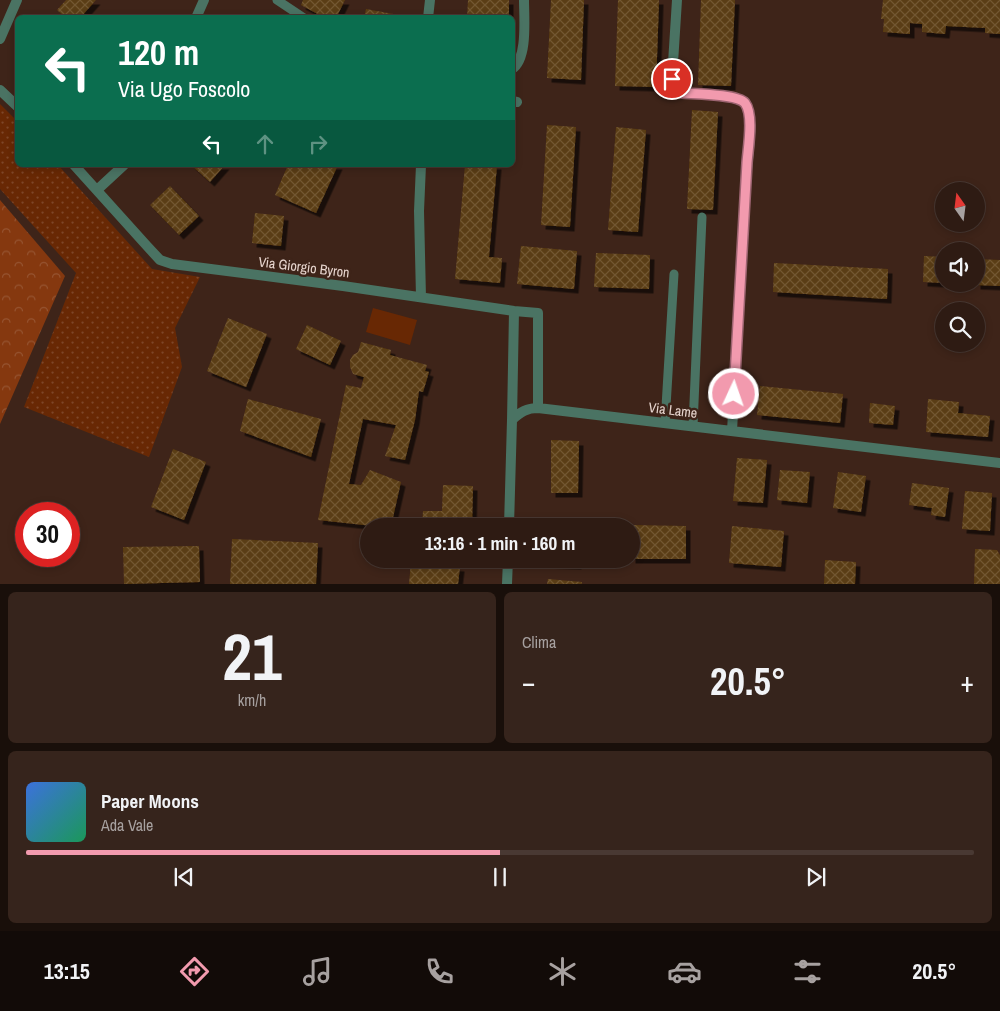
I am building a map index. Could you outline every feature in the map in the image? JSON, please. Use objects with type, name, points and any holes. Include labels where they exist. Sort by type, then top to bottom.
[{"type":"street","points":[[0,39],[17,0]]},
{"type":"street","points":[[197,15],[204,0]]},
{"type":"street","points":[[428,15],[430,0]]},
{"type":"street","points":[[515,66],[520,62],[522,53],[524,0]]},
{"type":"street","points":[[676,0],[672,79],[675,90],[682,93],[732,97],[744,101],[749,110],[750,132],[743,220],[732,431]]},
{"type":"street","points":[[0,90],[15,104]]},
{"type":"street","name":"Via Giorgio Byron","points":[[76,167],[160,260],[172,264],[514,311],[538,312],[538,408]]},
{"type":"street","points":[[97,190],[122,167]]},
{"type":"street","points":[[421,167],[419,211],[421,297]]},
{"type":"street","points":[[509,518],[514,311]]},
{"type":"street","name":"Via Lame","points":[[512,420],[520,412],[528,408],[538,408],[1000,463]]},
{"type":"street","points":[[507,584],[508,568]]},
{"type":"lane","points":[[277,0],[300,15]]},
{"type":"lane","points":[[692,426],[702,217]]},
{"type":"lane","points":[[665,423],[674,274]]},
{"type":"shaded area","points":[[0,104],[15,119],[15,167],[60,167],[152,269],[200,277],[175,328],[182,367],[149,457],[24,407],[76,273],[0,189]]},
{"type":"shaded area","points":[[373,308],[417,320],[410,345],[366,332]]},
{"type":"green space","points":[[0,200],[65,276],[0,424]]},
{"type":"building","points":[[66,0],[96,0],[83,15],[63,15],[57,10]]},
{"type":"building","points":[[303,0],[345,0],[338,15],[319,15],[301,5]]},
{"type":"building","points":[[468,0],[509,0],[509,15],[467,15]]},
{"type":"building","points":[[551,0],[584,0],[581,80],[547,78]]},
{"type":"building","points":[[618,0],[659,0],[656,87],[615,86]]},
{"type":"building","points":[[701,0],[735,0],[731,86],[698,85]]},
{"type":"building","points":[[883,0],[1000,0],[1000,34],[985,33],[985,28],[946,26],[945,34],[922,32],[922,24],[910,23],[910,34],[883,32],[884,19],[881,19]]},
{"type":"building","points":[[366,9],[399,15],[365,15]]},
{"type":"building","points":[[692,110],[718,112],[713,210],[687,209]]},
{"type":"building","points":[[547,125],[576,127],[570,227],[541,225]]},
{"type":"building","points":[[616,127],[646,130],[638,232],[608,230]]},
{"type":"building","points":[[193,167],[223,167],[210,182]]},
{"type":"building","points":[[287,167],[337,167],[316,213],[275,195]]},
{"type":"building","points":[[465,167],[497,167],[489,257],[502,258],[500,283],[455,279]]},
{"type":"building","points":[[170,186],[199,216],[179,235],[150,205]]},
{"type":"building","points":[[255,213],[284,216],[281,246],[252,243]]},
{"type":"building","points":[[521,246],[577,251],[574,289],[517,284]]},
{"type":"building","points":[[596,253],[650,255],[649,289],[594,287]]},
{"type":"building","points":[[924,256],[935,257],[935,283],[923,282]]},
{"type":"building","points":[[985,259],[1000,260],[1000,286],[985,285]]},
{"type":"building","points":[[774,263],[888,269],[887,299],[773,292]]},
{"type":"building","points":[[228,318],[267,334],[246,387],[207,371]]},
{"type":"building","points":[[307,325],[341,341],[330,365],[296,349]]},
{"type":"building","points":[[361,342],[391,350],[390,355],[427,365],[425,371],[429,372],[423,392],[419,391],[415,420],[405,460],[385,456],[396,425],[363,419],[349,484],[361,485],[370,470],[401,482],[393,518],[360,518],[360,525],[318,520],[346,385],[361,388],[364,377],[353,374],[350,367],[350,360],[358,352]]},
{"type":"building","points":[[760,386],[843,394],[840,423],[757,415]]},
{"type":"building","points":[[248,399],[321,419],[311,457],[240,431]]},
{"type":"building","points":[[928,399],[959,402],[958,413],[990,416],[988,437],[926,432]]},
{"type":"building","points":[[870,403],[895,406],[893,425],[869,423]]},
{"type":"building","points":[[551,440],[579,441],[578,493],[551,493]]},
{"type":"building","points":[[173,449],[206,462],[184,520],[151,507]]},
{"type":"building","points":[[737,458],[767,460],[763,503],[733,501]]},
{"type":"building","points":[[780,470],[810,472],[807,503],[777,500]]},
{"type":"building","points":[[838,472],[866,476],[861,512],[833,508]]},
{"type":"building","points":[[912,483],[949,488],[945,517],[931,515],[932,508],[909,505]]},
{"type":"building","points":[[443,485],[473,486],[472,518],[423,518],[423,511],[442,511]]},
{"type":"building","points":[[965,491],[992,493],[990,531],[962,529]]},
{"type":"building","points":[[640,525],[686,526],[686,559],[640,559]]},
{"type":"building","points":[[732,526],[784,531],[781,567],[729,563]]},
{"type":"building","points":[[232,539],[318,543],[316,584],[230,584]]},
{"type":"building","points":[[199,546],[200,582],[124,584],[123,547]]},
{"type":"building","points":[[975,549],[997,550],[1000,555],[1000,584],[974,584]]},
{"type":"building","points":[[825,560],[856,562],[855,584],[824,584]]},
{"type":"building","points":[[410,568],[460,568],[458,584],[409,584]]},
{"type":"building","points":[[548,579],[582,582],[582,584],[547,584]]},
{"type":"route","points":[[672,79],[675,90],[682,93],[732,97],[744,101],[749,110],[750,132],[743,220],[734,394]]}]
